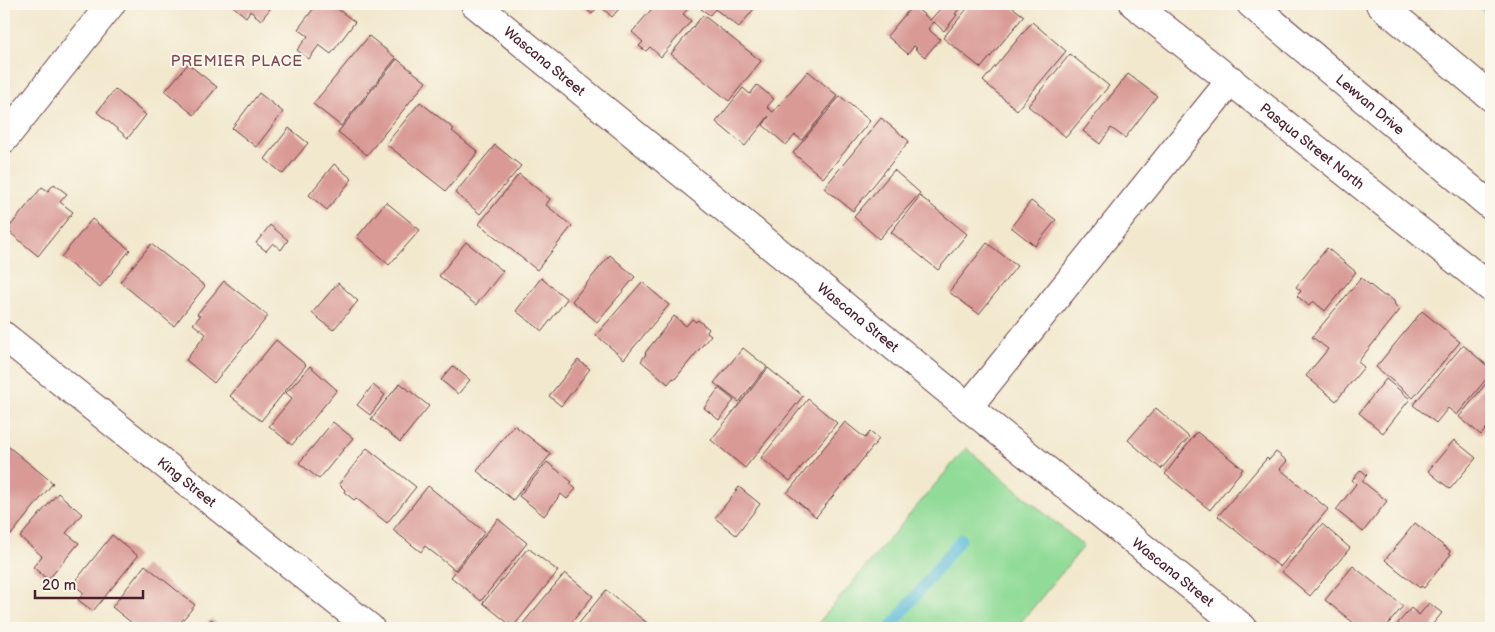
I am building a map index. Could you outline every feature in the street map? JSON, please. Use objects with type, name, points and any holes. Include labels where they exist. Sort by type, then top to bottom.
[{"type":"street","points":[[4,139],[111,4]]},
{"type":"street","name":"Wascana Street","points":[[475,4],[968,407],[1243,628]]},
{"type":"street","name":"Pasqua Street North","points":[[1134,4],[1491,288]]},
{"type":"street","name":"Lewvan Drive","points":[[1251,4],[1491,206]]},
{"type":"street","points":[[1380,4],[1491,98]]},
{"type":"street","points":[[968,407],[1231,80]]},
{"type":"street","name":"King Street","points":[[4,336],[370,628]]},
{"type":"green space","points":[[1475,4],[1491,4],[1491,18]]},
{"type":"green space","points":[[966,448],[1084,546],[1016,628],[814,628]]},
{"type":"building","points":[[230,4],[274,4],[261,20],[250,11],[246,17]]},
{"type":"building","points":[[317,4],[331,4],[355,22],[331,54],[319,45],[309,59],[297,50],[308,36],[298,29]]},
{"type":"building","points":[[580,4],[623,4],[612,17],[599,5],[592,14]]},
{"type":"building","points":[[656,4],[671,4],[676,8],[682,4],[688,9],[683,14],[691,21],[661,57],[650,47],[646,51],[639,46],[643,42],[632,32]]},
{"type":"building","points":[[705,4],[758,4],[739,27],[715,9],[710,15],[701,9]]},
{"type":"building","points":[[942,4],[963,4],[944,31],[934,22],[928,29],[940,39],[925,57],[914,46],[908,54],[887,36],[913,5],[930,20],[944,5]]},
{"type":"building","points":[[971,4],[1008,4],[1024,16],[981,68],[943,38]]},
{"type":"building","points":[[703,15],[761,61],[729,101],[671,54]]},
{"type":"building","points":[[1032,22],[1066,51],[1017,110],[983,81]]},
{"type":"building","points":[[369,36],[396,58],[341,126],[313,104]]},
{"type":"building","points":[[1070,54],[1109,86],[1066,137],[1028,106]]},
{"type":"building","points":[[397,59],[426,82],[367,155],[338,132]]},
{"type":"building","points":[[188,64],[217,87],[194,115],[165,91]]},
{"type":"building","points":[[808,71],[838,96],[802,140],[795,135],[786,145],[763,125],[769,116],[745,146],[716,122],[743,88],[750,94],[757,85],[774,99],[767,107],[773,112]]},
{"type":"building","points":[[1128,74],[1157,96],[1125,138],[1111,128],[1100,144],[1083,131]]},
{"type":"building","points":[[115,89],[146,115],[128,138],[97,112]]},
{"type":"building","points":[[259,93],[283,112],[256,147],[232,128]]},
{"type":"building","points":[[840,96],[870,121],[823,178],[793,153]]},
{"type":"building","points":[[420,102],[454,129],[452,131],[478,152],[446,191],[386,144]]},
{"type":"building","points":[[881,118],[909,141],[853,211],[824,188]]},
{"type":"building","points":[[289,128],[308,143],[283,174],[265,159]]},
{"type":"building","points":[[495,145],[521,166],[480,214],[455,193]]},
{"type":"building","points":[[334,164],[352,179],[327,210],[309,195]]},
{"type":"building","points":[[894,170],[920,193],[879,239],[854,217]]},
{"type":"building","points":[[519,174],[550,199],[546,205],[572,226],[537,270],[479,224]]},
{"type":"building","points":[[54,184],[67,194],[60,202],[73,212],[38,256],[7,230],[42,187],[48,191]]},
{"type":"building","points":[[920,196],[967,234],[938,270],[891,232]]},
{"type":"building","points":[[1031,201],[1056,220],[1035,246],[1011,227]]},
{"type":"building","points":[[386,202],[420,230],[389,265],[357,237]]},
{"type":"building","points":[[92,219],[130,250],[100,287],[61,257]]},
{"type":"building","points":[[270,225],[288,240],[281,250],[273,243],[266,251],[256,243]]},
{"type":"building","points":[[466,242],[503,271],[476,305],[439,276]]},
{"type":"building","points":[[987,243],[1017,266],[979,314],[949,292]]},
{"type":"building","points":[[151,244],[205,286],[174,326],[120,282]]},
{"type":"building","points":[[1327,248],[1356,272],[1325,311],[1313,301],[1309,306],[1297,296],[1301,291],[1296,287]]},
{"type":"building","points":[[610,255],[635,277],[597,322],[572,301]]},
{"type":"building","points":[[541,278],[567,299],[542,331],[516,311]]},
{"type":"building","points":[[1361,278],[1384,296],[1388,296],[1400,310],[1358,362],[1364,367],[1336,401],[1306,376],[1328,349],[1312,337]]},
{"type":"building","points":[[224,281],[268,316],[214,383],[186,360],[206,334],[193,324],[200,316],[197,314]]},
{"type":"building","points":[[642,282],[669,305],[624,359],[596,335]]},
{"type":"building","points":[[338,283],[358,301],[333,330],[312,313]]},
{"type":"building","points":[[1422,311],[1460,342],[1413,398],[1376,367]]},
{"type":"building","points":[[674,316],[686,326],[692,319],[696,322],[698,320],[709,329],[707,332],[711,335],[675,379],[673,378],[668,384],[641,361],[645,353]]},
{"type":"building","points":[[276,340],[306,365],[261,421],[230,396]]},
{"type":"building","points":[[1463,345],[1491,369],[1491,373],[1457,415],[1448,408],[1436,423],[1413,405]]},
{"type":"building","points":[[743,348],[767,367],[739,402],[714,383]]},
{"type":"building","points":[[578,360],[590,369],[561,406],[549,396]]},
{"type":"building","points":[[310,366],[337,390],[292,445],[269,426],[292,398],[286,393]]},
{"type":"building","points":[[453,366],[470,380],[458,394],[441,380]]},
{"type":"building","points":[[768,368],[803,396],[745,468],[711,440]]},
{"type":"building","points":[[1491,377],[1491,425],[1481,435],[1459,417]]},
{"type":"building","points":[[1386,379],[1410,399],[1383,433],[1359,413]]},
{"type":"building","points":[[400,383],[429,406],[400,442],[371,419]]},
{"type":"building","points":[[373,385],[385,395],[370,415],[357,405]]},
{"type":"building","points":[[719,388],[734,400],[719,420],[704,408]]},
{"type":"building","points":[[808,399],[837,423],[790,481],[761,458]]},
{"type":"building","points":[[1156,408],[1189,437],[1161,469],[1128,440]]},
{"type":"building","points":[[333,422],[353,438],[319,479],[299,463]]},
{"type":"building","points":[[845,422],[865,438],[870,432],[879,439],[816,517],[787,493]]},
{"type":"building","points":[[514,425],[551,454],[513,500],[477,471]]},
{"type":"building","points":[[1197,432],[1243,469],[1210,510],[1165,474]]},
{"type":"building","points":[[1454,440],[1476,458],[1450,489],[1428,471]]},
{"type":"building","points":[[4,443],[53,483],[11,535],[4,529]]},
{"type":"building","points":[[367,448],[416,487],[387,523],[356,498],[354,500],[344,492],[345,490],[339,484]]},
{"type":"building","points":[[1276,452],[1287,461],[1280,469],[1328,509],[1280,567],[1218,516],[1267,458],[1269,460]]},
{"type":"building","points":[[547,462],[572,482],[570,484],[576,489],[567,499],[561,494],[544,516],[519,496]]},
{"type":"building","points":[[1361,470],[1367,475],[1362,481],[1387,501],[1363,532],[1336,510],[1356,484],[1352,480]]},
{"type":"building","points":[[428,486],[485,532],[455,570],[425,546],[421,552],[393,530]]},
{"type":"building","points":[[739,487],[760,504],[736,535],[715,518]]},
{"type":"building","points":[[58,493],[82,514],[66,533],[79,543],[48,580],[33,567],[42,556],[20,537]]},
{"type":"building","points":[[498,519],[527,543],[481,601],[451,577]]},
{"type":"building","points":[[1415,523],[1450,551],[1449,553],[1451,554],[1424,588],[1421,586],[1420,588],[1385,560]]},
{"type":"building","points":[[1322,524],[1350,548],[1310,596],[1282,572]]},
{"type":"building","points":[[112,535],[138,556],[93,611],[78,600],[84,593],[73,584]]},
{"type":"building","points":[[528,548],[558,571],[513,627],[483,603]]},
{"type":"building","points":[[145,565],[195,605],[176,628],[138,628],[112,607]]},
{"type":"building","points":[[1353,566],[1403,606],[1385,628],[1360,628],[1325,600]]},
{"type":"building","points":[[565,573],[593,596],[567,628],[519,628]]},
{"type":"building","points":[[606,590],[647,623],[643,628],[576,627]]},
{"type":"building","points":[[1429,603],[1442,613],[1432,625],[1436,628],[1394,628],[1411,608],[1419,615]]},
{"type":"building","points":[[211,619],[223,628],[203,628]]},
{"type":"waterway","points":[[890,628],[961,539]]},
{"type":"district","name":"PREMIER PLACE","points":[[237,61]]}]
